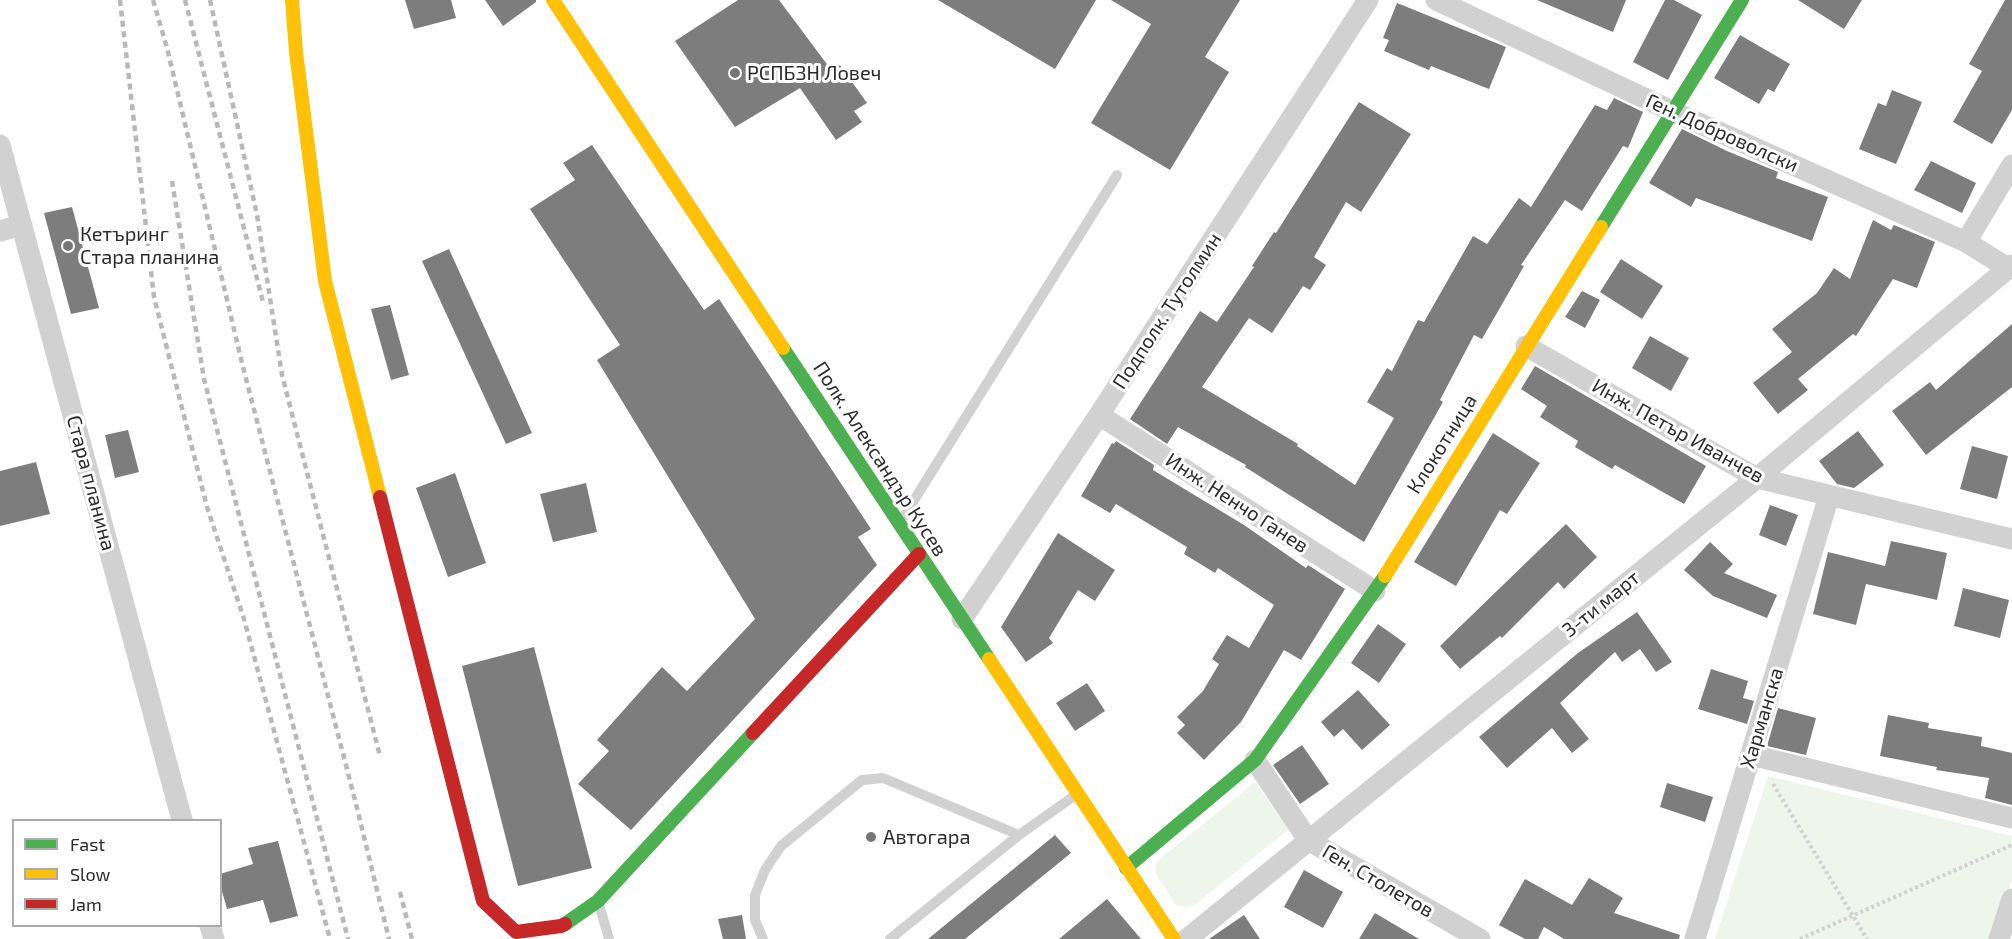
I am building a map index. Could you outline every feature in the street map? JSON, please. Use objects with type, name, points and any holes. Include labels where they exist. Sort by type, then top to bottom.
[{"type":"street","points":[[292,0],[296,52],[325,281],[483,901],[516,932],[561,926],[598,901],[919,554]]},
{"type":"street","name":"Полк. Александър Кусев","points":[[553,0],[1174,939]]},
{"type":"street","name":"Подполк. Тутолмин","points":[[962,619],[1099,414],[1368,0]]},
{"type":"street","name":"Ген. Доброволски","points":[[1436,0],[1674,112],[1966,242],[2010,266]]},
{"type":"street","name":"Клокотница","points":[[1126,868],[1256,760],[1375,591],[1742,0]]},
{"type":"street","name":"Стара планина","points":[[0,145],[182,819]]},
{"type":"street","points":[[1966,242],[2012,165]]},
{"type":"street","points":[[0,231],[22,225]]},
{"type":"street","name":"3-ти март","points":[[1187,939],[1757,478],[2010,266]]},
{"type":"street","name":"Инж. Петър Иванчев","points":[[1526,346],[1757,478],[2012,539]]},
{"type":"street","name":"Инж. Ненчо Ганев","points":[[1099,414],[1375,591]]},
{"type":"street","name":"Харманска","points":[[1695,939],[1829,496]]},
{"type":"street","points":[[1751,755],[2012,818]]},
{"type":"street","points":[[1256,760],[1308,840]]},
{"type":"street","name":"Ген. Столетов","points":[[1308,840],[1480,939]]},
{"type":"street","points":[[1999,939],[2012,899]]},
{"type":"lane","points":[[900,524],[1117,175]]},
{"type":"lane","points":[[763,939],[755,920],[755,895],[765,870],[781,846],[862,780],[883,778],[1019,835]]},
{"type":"lane","points":[[890,939],[1019,835],[1077,794]]},
{"type":"lane","points":[[598,901],[609,939]]},
{"type":"path","points":[[1768,776],[1867,939]]},
{"type":"path","points":[[1800,939],[2012,844]]},
{"type":"shaded area","points":[[1768,776],[2012,836],[2012,879],[1994,939],[1715,939]]},
{"type":"shaded area","points":[[1255,782],[1289,829],[1196,904],[1187,907],[1176,905],[1156,874],[1156,865],[1161,858]]},
{"type":"building","points":[[405,0],[451,0],[456,18],[414,29]]},
{"type":"building","points":[[485,0],[536,0],[536,2],[503,26]]},
{"type":"building","points":[[738,0],[779,0],[832,71],[840,65],[867,103],[854,111],[862,122],[836,140],[800,88],[735,127],[675,41]]},
{"type":"building","points":[[938,0],[1096,0],[1055,69]]},
{"type":"building","points":[[1111,0],[1240,0],[1205,57],[1229,72],[1170,170],[1091,123],[1151,24]]},
{"type":"building","points":[[1537,0],[1626,0],[1613,32]]},
{"type":"building","points":[[1665,0],[1674,0],[1702,15],[1668,80],[1633,62]]},
{"type":"building","points":[[1798,0],[1862,0],[1844,29]]},
{"type":"building","points":[[2005,0],[2012,0],[2012,110],[1992,144],[1953,122],[1982,71],[1969,64]]},
{"type":"building","points":[[1397,3],[1506,47],[1489,89],[1431,66],[1429,70],[1384,51],[1389,40],[1383,38]]},
{"type":"building","points":[[1740,35],[1790,64],[1774,92],[1768,89],[1759,104],[1714,78]]},
{"type":"building","points":[[1892,90],[1922,102],[1896,164],[1859,149],[1878,103],[1886,106]]},
{"type":"building","points":[[1614,98],[1643,112],[1628,148],[1623,146],[1582,211],[1565,200],[1521,265],[1524,266],[1482,339],[1474,335],[1440,400],[1443,402],[1364,542],[1245,467],[1246,465],[1178,427],[1167,444],[1130,419],[1200,311],[1217,322],[1359,102],[1411,134],[1361,212],[1346,202],[1314,257],[1326,265],[1310,290],[1303,286],[1272,333],[1249,318],[1202,387],[1298,444],[1297,446],[1355,485],[1394,418],[1367,402],[1387,368],[1392,371],[1418,320],[1424,322],[1473,236],[1487,244],[1519,198],[1531,207],[1595,105],[1607,110]]},
{"type":"building","points":[[1682,129],[1778,172],[1776,178],[1828,197],[1812,241],[1696,198],[1691,207],[1649,183]]},
{"type":"building","points":[[592,145],[704,310],[719,299],[871,529],[858,537],[877,565],[631,830],[578,784],[609,751],[597,740],[662,667],[687,691],[755,619],[597,360],[620,345],[530,209],[575,180],[563,163]]},
{"type":"building","points":[[1931,161],[1976,183],[1962,213],[1914,190]]},
{"type":"building","name":"Кетъринг Стара планина","points":[[72,207],[99,308],[71,314],[44,213]]},
{"type":"building","points":[[1873,220],[1891,230],[1894,225],[1935,242],[1917,288],[1893,279],[1856,336],[1853,334],[1798,379],[1808,390],[1778,414],[1753,383],[1792,352],[1772,329],[1817,293],[1834,268],[1850,279]]},
{"type":"building","points":[[449,249],[532,433],[506,444],[422,261]]},
{"type":"building","points":[[1621,259],[1663,286],[1642,319],[1600,292]]},
{"type":"building","points":[[1582,291],[1600,300],[1585,328],[1565,317]]},
{"type":"building","points":[[390,305],[409,375],[391,380],[371,309]]},
{"type":"building","points":[[2012,324],[2012,387],[1926,455],[1892,411],[1930,382],[1936,390]]},
{"type":"building","points":[[1650,336],[1689,358],[1671,391],[1632,368]]},
{"type":"building","points":[[1535,366],[1706,466],[1684,504],[1615,465],[1612,469],[1575,447],[1578,441],[1540,417],[1547,406],[1521,389]]},
{"type":"building","points":[[128,430],[139,472],[115,478],[105,435]]},
{"type":"building","points":[[1858,431],[1884,465],[1854,488],[1837,484],[1819,461]]},
{"type":"building","points":[[1493,433],[1540,463],[1507,514],[1500,510],[1456,586],[1414,562]]},
{"type":"building","points":[[1116,441],[1154,465],[1153,470],[1244,525],[1306,568],[1308,565],[1345,589],[1301,660],[1284,650],[1241,722],[1204,760],[1177,733],[1185,725],[1177,717],[1203,691],[1219,664],[1212,659],[1227,635],[1249,648],[1274,605],[1218,568],[1215,573],[1184,554],[1187,547],[1116,504],[1110,513],[1081,496],[1112,443]]},
{"type":"building","points":[[1972,446],[2008,456],[1997,499],[1960,489]]},
{"type":"building","points":[[36,462],[50,514],[0,526],[0,471]]},
{"type":"building","points":[[455,473],[486,563],[448,577],[416,488]]},
{"type":"building","points":[[586,483],[597,532],[553,542],[540,494]]},
{"type":"building","points":[[1770,505],[1798,515],[1786,546],[1759,535]]},
{"type":"building","points":[[1566,524],[1597,557],[1564,589],[1558,582],[1502,638],[1500,636],[1460,669],[1440,646]]},
{"type":"building","points":[[1058,533],[1115,570],[1095,601],[1078,590],[1049,638],[1053,643],[1026,662],[1001,627]]},
{"type":"building","points":[[1891,541],[1947,553],[1937,600],[1866,584],[1856,625],[1813,614],[1828,552],[1885,566]]},
{"type":"building","points":[[1710,542],[1733,564],[1724,573],[1777,595],[1767,618],[1713,596],[1684,570]]},
{"type":"building","points":[[1963,588],[2009,600],[2000,638],[1954,626]]},
{"type":"building","points":[[1637,612],[1672,662],[1656,672],[1640,649],[1622,662],[1615,652],[1560,703],[1589,739],[1572,753],[1552,728],[1507,768],[1479,737],[1578,653]]},
{"type":"building","points":[[1378,624],[1406,644],[1379,683],[1351,663]]},
{"type":"building","points":[[534,647],[592,868],[518,886],[462,666]]},
{"type":"building","points":[[1711,669],[1748,681],[1743,698],[1754,701],[1747,724],[1698,709]]},
{"type":"building","points":[[1087,683],[1105,711],[1075,731],[1056,703]]},
{"type":"building","points":[[1358,690],[1390,725],[1362,750],[1343,729],[1334,737],[1321,722]]},
{"type":"building","points":[[1778,708],[1816,718],[1806,755],[1767,746]]},
{"type":"building","points":[[1888,715],[1929,723],[1928,728],[1982,737],[1981,746],[2012,753],[2012,805],[1985,798],[1989,778],[1936,770],[1937,767],[1880,756]]},
{"type":"building","points":[[1302,745],[1329,784],[1300,804],[1273,765]]},
{"type":"building","points":[[1667,783],[1713,797],[1705,822],[1660,807]]},
{"type":"building","points":[[1055,835],[1071,853],[965,939],[928,939]]},
{"type":"building","points":[[278,841],[298,916],[270,923],[263,900],[227,909],[222,891],[222,873],[253,864],[248,848]]},
{"type":"building","points":[[1304,870],[1343,892],[1323,928],[1284,907]]},
{"type":"building","points":[[1589,878],[1623,898],[1614,913],[1680,935],[1679,939],[1564,939],[1544,927],[1538,939],[1525,939],[1499,925],[1525,879],[1572,905]]},
{"type":"building","points":[[1107,899],[1141,939],[1059,939]]},
{"type":"building","points":[[1375,913],[1419,939],[1359,939]]},
{"type":"building","points":[[742,915],[746,939],[723,939],[718,919]]},
{"type":"building","points":[[1244,915],[1260,939],[1209,939]]},
{"type":"railway","points":[[120,0],[154,297],[207,507],[244,619],[330,939]]},
{"type":"railway","points":[[153,0],[167,48],[243,367],[389,939]]},
{"type":"railway","points":[[185,0],[263,302]]},
{"type":"railway","points":[[210,0],[257,215],[282,375],[380,756]]},
{"type":"railway","points":[[172,181],[204,379],[348,939]]},
{"type":"railway","points":[[400,892],[412,939]]},
{"type":"traffic: fast","points":[[1601,227],[1742,0]]},
{"type":"traffic: fast","points":[[783,348],[989,659]]},
{"type":"traffic: fast","points":[[1126,868],[1255,760],[1385,576]]},
{"type":"traffic: fast","points":[[565,924],[598,901],[753,733]]},
{"type":"traffic: slow","points":[[292,0],[296,52],[325,281],[380,497]]},
{"type":"traffic: slow","points":[[553,0],[783,348]]},
{"type":"traffic: slow","points":[[1385,576],[1601,227]]},
{"type":"traffic: slow","points":[[989,659],[1174,939]]},
{"type":"traffic: jam","points":[[380,497],[483,901],[516,932],[565,924]]},
{"type":"traffic: jam","points":[[753,733],[919,554]]},
{"type":"place","name":"РСПБЗН Ловеч","points":[[735,73]]},
{"type":"place","name":"Кетъринг Стара планина","points":[[68,246]]},
{"type":"place","name":"Автогара","points":[[871,837]]}]
